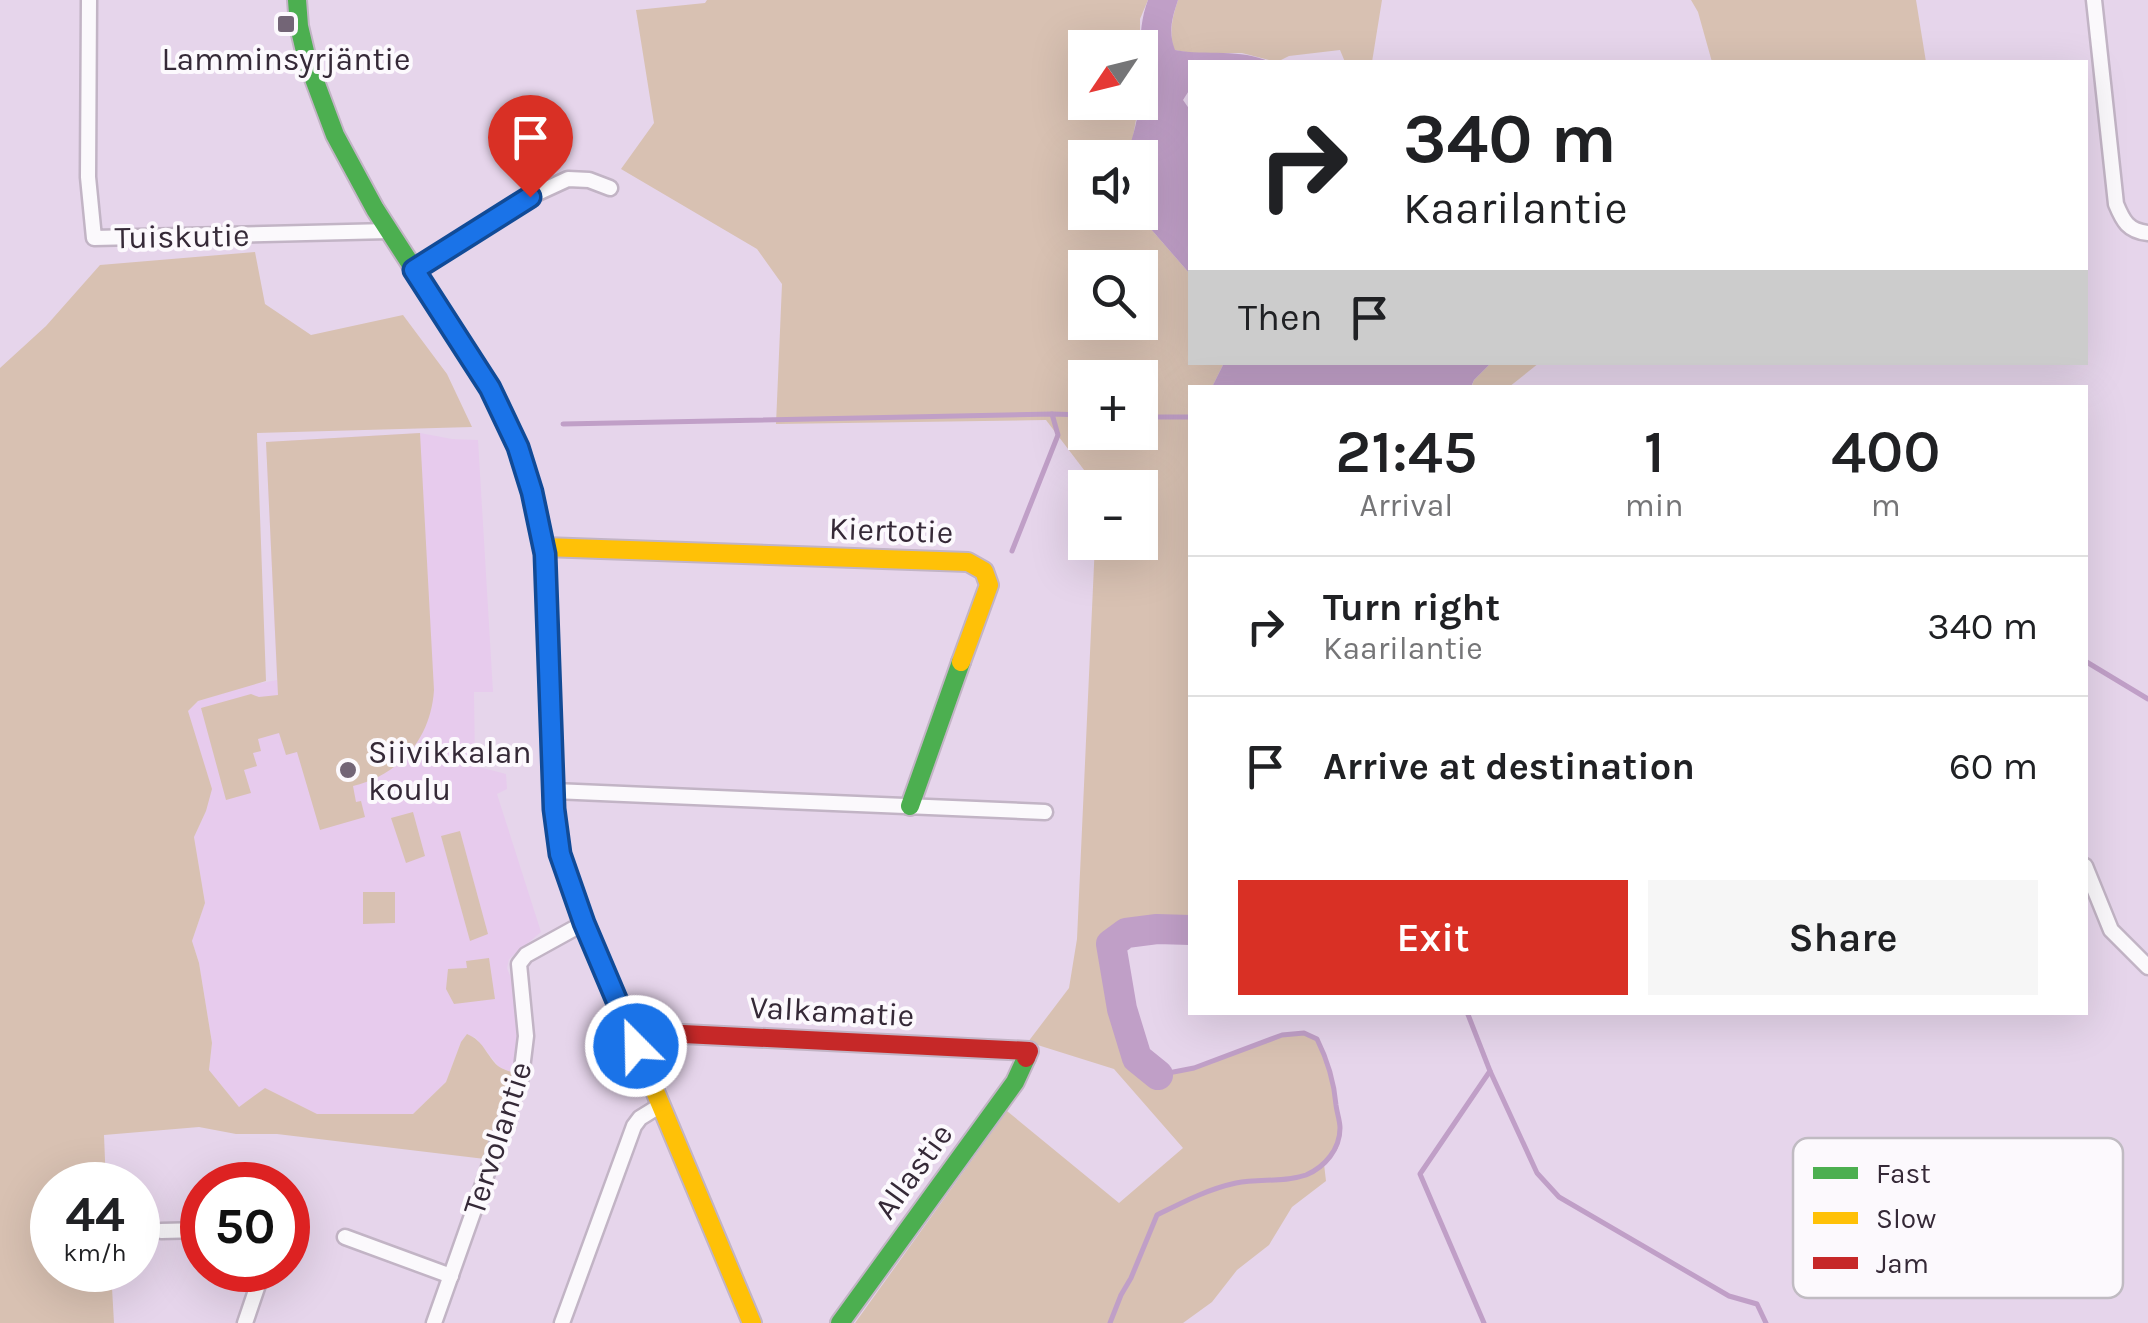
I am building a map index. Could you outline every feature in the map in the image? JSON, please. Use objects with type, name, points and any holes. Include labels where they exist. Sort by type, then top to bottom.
[{"type":"main road","points":[[297,0],[305,59],[350,170],[490,388],[518,447],[538,512],[544,547],[560,854],[584,923],[752,1323]]},
{"type":"main road","name":"Kiertotie","points":[[544,547],[968,562],[984,571],[989,585],[910,806]]},
{"type":"main road","name":"Valkamatie","points":[[632,1036],[644,1032],[1029,1051]]},
{"type":"main road","name":"Allastie","points":[[840,1323],[1015,1082],[1029,1051]]},
{"type":"street","name":"Tuiskutie","points":[[89,0],[88,177],[94,238],[389,231]]},
{"type":"street","points":[[2094,0],[2116,204],[2123,222],[2136,232],[2148,233]]},
{"type":"street","points":[[414,270],[530,197],[568,179],[588,180],[610,188]]},
{"type":"street","points":[[554,791],[1044,812]]},
{"type":"street","points":[[2088,874],[2110,930],[2148,968]]},
{"type":"street","name":"Tervolantie","points":[[434,1323],[521,1077],[526,1036],[520,964],[526,955],[584,923]]},
{"type":"street","points":[[562,1323],[634,1126],[640,1118],[662,1106]]},
{"type":"street","points":[[160,1231],[180,1231]]},
{"type":"street","points":[[345,1237],[451,1276]]},
{"type":"street","points":[[244,1323],[255,1292]]},
{"type":"shaded area","points":[[707,0],[1148,0],[1140,30],[1068,30],[1068,120],[1136,120],[1132,140],[1068,140],[1068,230],[1152,230],[1188,272],[1188,365],[1223,365],[1213,385],[1188,385],[1188,930],[1126,933],[1111,944],[1117,987],[1134,1051],[1157,1075],[1194,1068],[1282,1035],[1304,1033],[1317,1039],[1335,1087],[1340,1127],[1338,1148],[1324,1164],[1326,1181],[1292,1207],[1269,1245],[1237,1270],[1212,1302],[1183,1323],[855,1323],[1007,1111],[1119,1203],[1183,1148],[1114,1069],[1028,1042],[1069,988],[1077,939],[1094,560],[1158,560],[1158,470],[1084,470],[1069,450],[1158,450],[1158,360],[1068,360],[1068,449],[1046,420],[776,424],[782,284],[757,249],[621,169],[654,123],[636,10]]},
{"type":"shaded area","points":[[1148,0],[1178,0],[1172,25],[1175,50],[1247,55],[1264,60],[1188,60],[1188,92],[1183,100],[1188,107],[1188,272],[1152,230],[1158,230],[1158,140],[1131,140],[1136,120],[1158,120],[1158,30],[1142,30]]},
{"type":"shaded area","points":[[1178,0],[1382,0],[1372,60],[1344,60],[1340,50],[1269,60],[1242,53],[1174,50],[1172,25]]},
{"type":"shaded area","points":[[1691,0],[1916,0],[1926,60],[1711,60]]},
{"type":"shaded area","points":[[255,252],[265,304],[311,335],[403,315],[447,374],[472,427],[257,433],[266,681],[198,701],[188,711],[212,789],[194,837],[205,903],[192,941],[212,1043],[209,1070],[239,1107],[265,1088],[317,1114],[413,1114],[446,1082],[467,1034],[481,1044],[498,1066],[514,1073],[485,1159],[199,1127],[104,1135],[105,1162],[30,1162],[30,1292],[112,1292],[114,1323],[0,1323],[0,368],[46,326],[100,265]]},
{"type":"shaded area","points":[[1223,365],[1489,365],[1472,385],[1213,385]]},
{"type":"shaded area","points":[[1489,365],[1536,365],[1512,385],[1472,385]]},
{"type":"shaded area","name":"Siivikkalan koulu","points":[[420,433],[478,440],[493,692],[474,692],[475,766],[506,774],[507,789],[497,794],[541,932],[509,959],[507,968],[517,994],[519,1025],[514,1073],[499,1067],[475,1037],[461,1042],[446,1082],[413,1114],[316,1114],[265,1089],[239,1107],[209,1070],[212,1043],[192,941],[205,903],[194,837],[206,811],[188,711],[198,701],[277,680],[266,442]]},
{"type":"shaded area","points":[[420,433],[434,690],[427,724],[398,764],[353,786],[365,817],[320,830],[297,752],[286,755],[279,733],[258,739],[261,751],[253,753],[257,766],[244,770],[251,793],[226,800],[201,708],[251,694],[278,695],[266,442]]},
{"type":"shaded area","points":[[413,812],[425,856],[406,863],[391,818]]},
{"type":"shaded area","points":[[460,831],[488,934],[470,941],[441,836]]},
{"type":"shaded area","points":[[363,892],[395,892],[395,923],[363,924]]},
{"type":"shaded area","points":[[489,958],[495,999],[454,1004],[446,989],[448,969],[467,968],[466,961]]},
{"type":"waterway","points":[[1012,551],[1058,435],[1052,414]]},
{"type":"waterway","points":[[563,424],[1068,414]]},
{"type":"waterway","points":[[1158,417],[1188,417]]},
{"type":"waterway","points":[[2088,663],[2148,699]]},
{"type":"waterway","points":[[1158,1075],[1137,1058],[1122,1009],[1111,944],[1126,933],[1188,930]]},
{"type":"waterway","points":[[1468,1015],[1537,1173],[1559,1197],[1729,1296],[1757,1304],[1766,1323]]},
{"type":"waterway","points":[[1110,1323],[1157,1215],[1226,1186],[1306,1175],[1330,1156],[1339,1136],[1340,1123],[1327,1063],[1317,1039],[1304,1033],[1282,1035],[1194,1068],[1158,1075]]},
{"type":"waterway","points":[[1484,1323],[1420,1174],[1490,1071]]},
{"type":"traffic: fast","points":[[297,0],[307,60],[335,135],[375,209],[490,387],[525,467],[545,553],[554,809],[560,854],[603,967]]},
{"type":"traffic: fast","points":[[910,806],[961,662]]},
{"type":"traffic: fast","points":[[840,1323],[1015,1082],[1026,1058]]},
{"type":"traffic: slow","points":[[544,547],[968,562],[984,571],[989,585],[961,662]]},
{"type":"traffic: slow","points":[[603,967],[752,1323]]},
{"type":"traffic: jam","points":[[632,1036],[643,1032],[1029,1051],[1026,1058]]},
{"type":"place","name":"Lamminsyrjäntie","points":[[286,24]]},
{"type":"place","name":"Siivikkalan koulu","points":[[348,770]]},
{"type":"route","points":[[530,197],[414,270],[490,388],[518,447],[538,512],[545,554],[554,809],[560,854],[584,923],[636,1046]]}]
